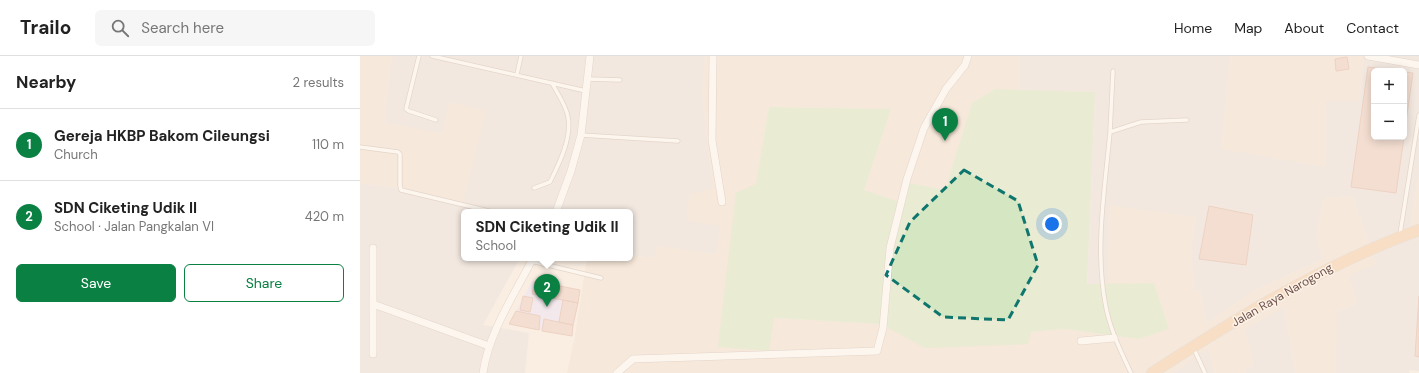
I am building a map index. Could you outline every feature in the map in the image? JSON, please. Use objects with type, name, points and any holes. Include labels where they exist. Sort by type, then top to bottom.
[{"type":"main road","name":"Jalan Raya Narogong","points":[[1152,373],[1310,277],[1350,257],[1419,230]]},
{"type":"street","points":[[557,209],[571,171],[581,136],[590,56]]},
{"type":"street","points":[[713,56],[712,140],[722,202]]},
{"type":"street","points":[[617,373],[633,359],[683,356],[877,351],[883,328],[890,248],[907,179],[924,128],[946,89],[965,65],[968,56]]},
{"type":"street","points":[[1368,56],[1419,66]]},
{"type":"street","points":[[373,248],[373,354]]},
{"type":"street","points":[[483,373],[489,346],[497,326],[531,261]]},
{"type":"street","points":[[373,304],[489,346]]},
{"type":"street","points":[[1081,341],[1114,338]]},
{"type":"lane","points":[[420,56],[406,109],[436,120]]},
{"type":"lane","points":[[432,56],[586,90]]},
{"type":"lane","points":[[517,74],[522,56]]},
{"type":"lane","points":[[1113,71],[1110,132],[1102,208],[1102,274],[1105,302],[1114,338],[1131,373]]},
{"type":"lane","points":[[587,79],[620,80]]},
{"type":"lane","points":[[534,188],[550,182],[560,163],[567,134],[567,112],[552,82]]},
{"type":"lane","points":[[1399,237],[1419,115]]},
{"type":"lane","points":[[1110,132],[1141,122],[1187,120]]},
{"type":"lane","points":[[581,136],[678,141]]},
{"type":"lane","points":[[360,147],[398,152],[400,154],[401,190],[480,209]]},
{"type":"lane","points":[[536,261],[601,278]]},
{"type":"lane","points":[[1193,347],[1205,373]]},
{"type":"highlighted area","points":[[964,170],[1018,201],[1038,265],[1008,320],[943,317],[886,275],[910,222]]},
{"type":"shaded area","points":[[360,56],[392,56],[386,102],[449,102],[487,110],[463,202],[407,189],[360,183]]},
{"type":"shaded area","points":[[392,56],[705,56],[702,90],[713,188],[689,194],[687,221],[720,226],[716,254],[657,246],[654,258],[633,255],[633,209],[461,209],[461,261],[518,261],[483,325],[529,333],[525,373],[360,373],[360,183],[407,189],[463,202],[486,111],[449,102],[442,133],[386,123],[386,102]]},
{"type":"shaded area","points":[[705,56],[1020,56],[1019,90],[995,89],[972,103],[945,190],[910,183],[900,202],[864,190],[891,109],[769,107],[756,184],[774,318],[1031,332],[1064,329],[1139,339],[1169,329],[1154,283],[1108,284],[1109,204],[1196,217],[1191,246],[1194,291],[1200,290],[1207,323],[1253,291],[1323,259],[1316,236],[1323,198],[1353,196],[1376,264],[1358,303],[1337,312],[1337,373],[1295,373],[1284,308],[1254,366],[1246,368],[1246,373],[1214,373],[1208,350],[1172,373],[567,373],[575,336],[587,261],[633,261],[633,255],[654,258],[657,245],[716,254],[687,221],[689,193],[706,136],[702,90]]},
{"type":"shaded area","points":[[1020,56],[1230,56],[1221,149],[1325,167],[1326,101],[1359,101],[1364,56],[1419,56],[1419,175],[1411,219],[1419,244],[1419,371],[1410,370],[1409,373],[1336,373],[1337,312],[1358,303],[1349,276],[1376,264],[1353,196],[1323,198],[1316,236],[1323,259],[1253,291],[1207,323],[1200,290],[1194,291],[1191,246],[1196,217],[1109,205],[1108,284],[1087,285],[1095,92],[1019,90]]},
{"type":"shaded area","points":[[1230,56],[1364,56],[1359,101],[1326,101],[1325,167],[1221,150]]},
{"type":"shaded area","points":[[1419,175],[1419,244],[1411,219]]},
{"type":"shaded area","points":[[532,281],[580,290],[572,336],[509,324]]},
{"type":"shaded area","points":[[1284,308],[1295,373],[1246,373],[1246,368],[1254,366],[1245,329]]},
{"type":"shaded area","points":[[1208,349],[1214,373],[1172,373]]},
{"type":"green space","points":[[995,89],[1095,92],[1087,284],[1154,283],[1169,329],[1139,339],[1064,329],[1031,332],[1028,344],[925,348],[881,324],[774,318],[769,351],[718,347],[736,193],[756,184],[769,107],[891,109],[864,190],[900,202],[910,183],[945,190],[972,103]]},
{"type":"building","points":[[1347,57],[1349,69],[1336,71],[1335,59]]},
{"type":"building","points":[[1368,67],[1375,68],[1371,68],[1371,140],[1404,140],[1396,193],[1351,187]]},
{"type":"building","points":[[1407,72],[1413,73],[1407,114]]},
{"type":"building","points":[[1209,206],[1253,215],[1246,265],[1199,259]]},
{"type":"building","points":[[535,281],[580,290],[578,303],[532,294]]},
{"type":"building","points":[[523,296],[533,298],[530,312],[520,310]]},
{"type":"building","points":[[1419,296],[1419,357],[1415,356]]},
{"type":"building","points":[[563,300],[578,303],[573,325],[559,322]]},
{"type":"building","points":[[516,311],[540,316],[539,330],[509,324]]},
{"type":"building","points":[[544,319],[573,325],[572,336],[542,331]]},
{"type":"place","name":"Gereja HKBP Bakom Cileungsi","points":[[945,141]]},
{"type":"place","name":"SDN Ciketing Udik II","points":[[547,307]]}]
